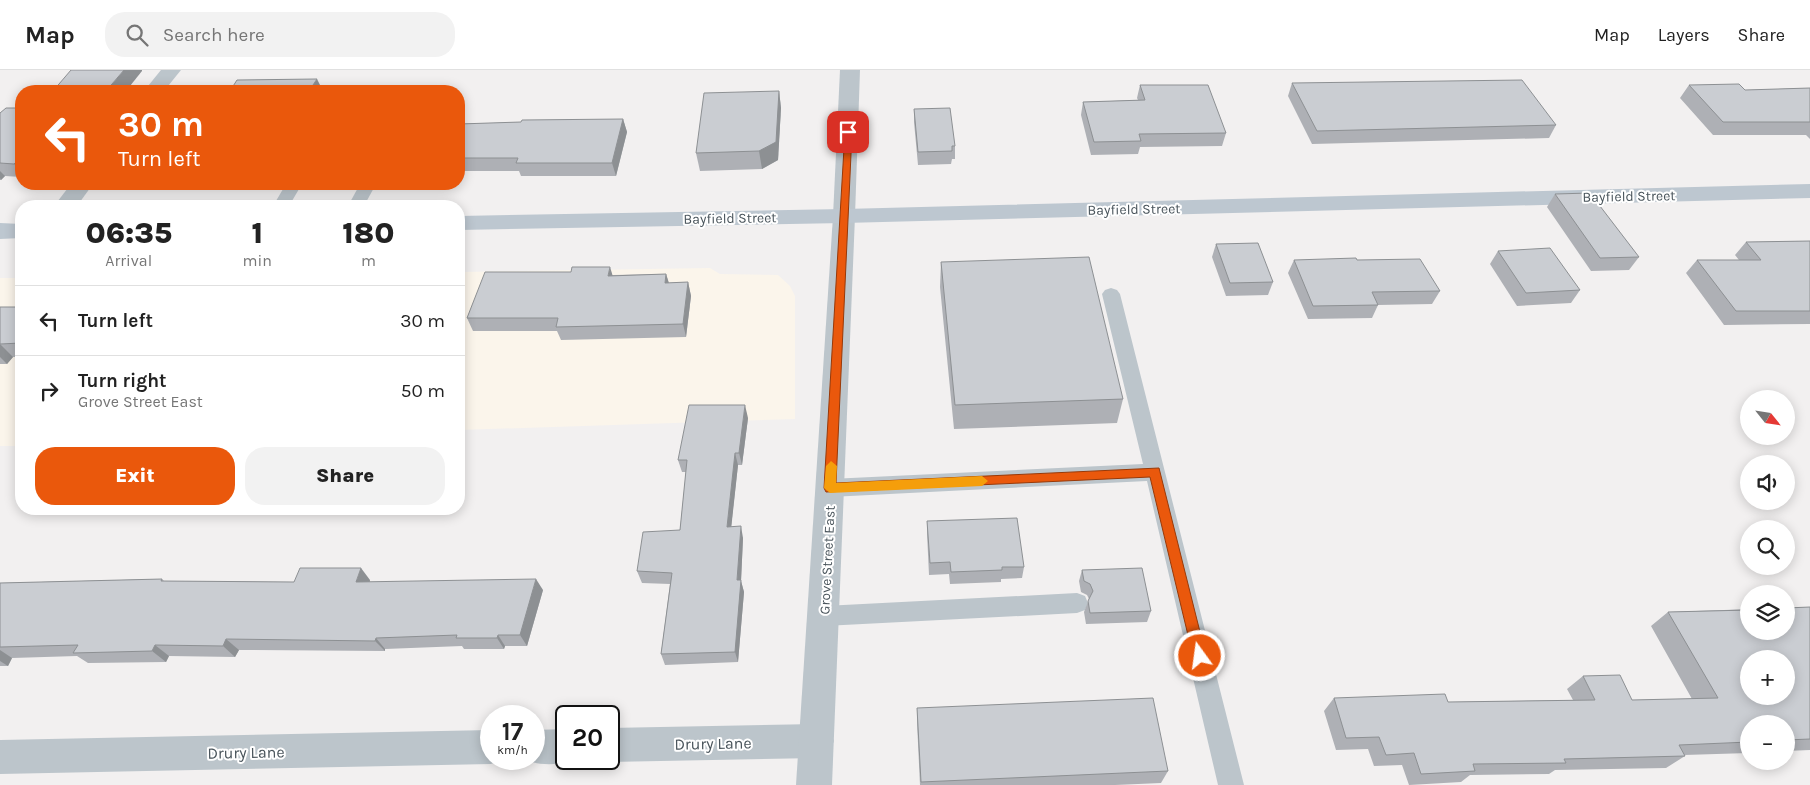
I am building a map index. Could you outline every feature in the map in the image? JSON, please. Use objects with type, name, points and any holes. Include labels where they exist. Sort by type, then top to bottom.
[{"type":"main road","name":"Bayfield Street","points":[[465,223],[844,216],[1810,191]]},
{"type":"main road","points":[[0,231],[15,231]]},
{"type":"street","points":[[159,85],[171,70]]},
{"type":"street","name":"Grove Street East","points":[[814,785],[850,70]]},
{"type":"street","points":[[70,200],[77,190]]},
{"type":"street","name":"Drury Lane","points":[[620,745],[817,741]]},
{"type":"street","name":"Drury Lane","points":[[0,757],[480,748]]},
{"type":"lane","points":[[1111,294],[1231,785]]},
{"type":"lane","points":[[830,488],[1154,472]]},
{"type":"lane","points":[[824,616],[1077,603]]},
{"type":"shaded area","points":[[710,268],[720,274],[778,275],[790,286],[795,296],[795,419],[465,430],[465,272]]},
{"type":"shaded area","points":[[0,278],[15,278],[15,446],[0,446]]},
{"type":"building","points":[[71,70],[124,70],[111,85],[58,85]]},
{"type":"building","points":[[317,79],[313,85],[234,85],[237,80]]},
{"type":"building","points":[[1522,80],[1556,125],[1317,131],[1292,83]]},
{"type":"building","points":[[1739,84],[1745,90],[1810,88],[1810,122],[1723,122],[1689,85]]},
{"type":"building","points":[[1140,85],[1208,85],[1226,133],[1139,134],[1141,141],[1094,142],[1083,102],[1145,100]]},
{"type":"building","points":[[779,91],[776,142],[759,151],[696,153],[704,93]]},
{"type":"building","points":[[6,108],[15,108],[14,164],[0,163],[0,113]]},
{"type":"building","points":[[950,108],[955,146],[952,146],[952,151],[918,152],[914,109]]},
{"type":"building","points":[[623,119],[612,163],[516,163],[518,158],[465,158],[465,124],[521,122],[522,120]]},
{"type":"building","points":[[1590,193],[1639,257],[1600,258],[1555,194]]},
{"type":"building","points":[[1810,241],[1810,311],[1736,311],[1697,260],[1761,260],[1746,242]]},
{"type":"building","points":[[1258,243],[1273,282],[1230,283],[1216,244]]},
{"type":"building","points":[[1550,248],[1580,290],[1526,293],[1498,251]]},
{"type":"building","points":[[1089,257],[1123,399],[955,405],[941,262]]},
{"type":"building","points":[[1356,258],[1357,260],[1420,259],[1440,291],[1372,292],[1378,305],[1313,306],[1294,260]]},
{"type":"building","points":[[572,267],[610,267],[608,276],[666,274],[665,283],[688,282],[683,324],[556,327],[558,318],[467,318],[485,272],[571,272]]},
{"type":"building","points":[[0,307],[15,307],[15,343],[0,344]]},
{"type":"building","points":[[689,405],[745,405],[739,453],[735,453],[727,527],[741,526],[737,580],[741,580],[735,652],[661,654],[672,573],[637,571],[643,532],[680,530],[687,460],[678,460]]},
{"type":"building","points":[[1017,518],[1024,567],[1002,567],[1002,570],[951,572],[950,562],[930,563],[927,521]]},
{"type":"building","points":[[300,568],[361,568],[356,582],[536,579],[520,635],[498,635],[497,638],[456,638],[457,635],[376,638],[375,641],[226,639],[223,646],[155,645],[152,651],[73,653],[78,645],[0,647],[0,583],[162,579],[161,581],[294,582]]},
{"type":"building","points":[[1142,568],[1151,611],[1090,613],[1088,601],[1093,591],[1090,584],[1084,581],[1082,570]]},
{"type":"building","points":[[1810,607],[1810,739],[1795,740],[1795,715],[1740,715],[1740,742],[1679,745],[1685,756],[1564,759],[1566,763],[1473,764],[1475,771],[1421,774],[1414,753],[1386,755],[1379,737],[1346,738],[1334,698],[1445,694],[1448,702],[1595,700],[1583,676],[1620,675],[1632,700],[1718,698],[1668,612],[1740,610],[1740,640],[1795,640],[1795,608]]},
{"type":"building","points":[[1153,698],[1168,771],[921,782],[917,708]]},
{"type":"slow traffic","points":[[831,466],[830,488],[982,481]]},
{"type":"route","points":[[848,132],[830,488],[1154,472],[1200,656]]}]
